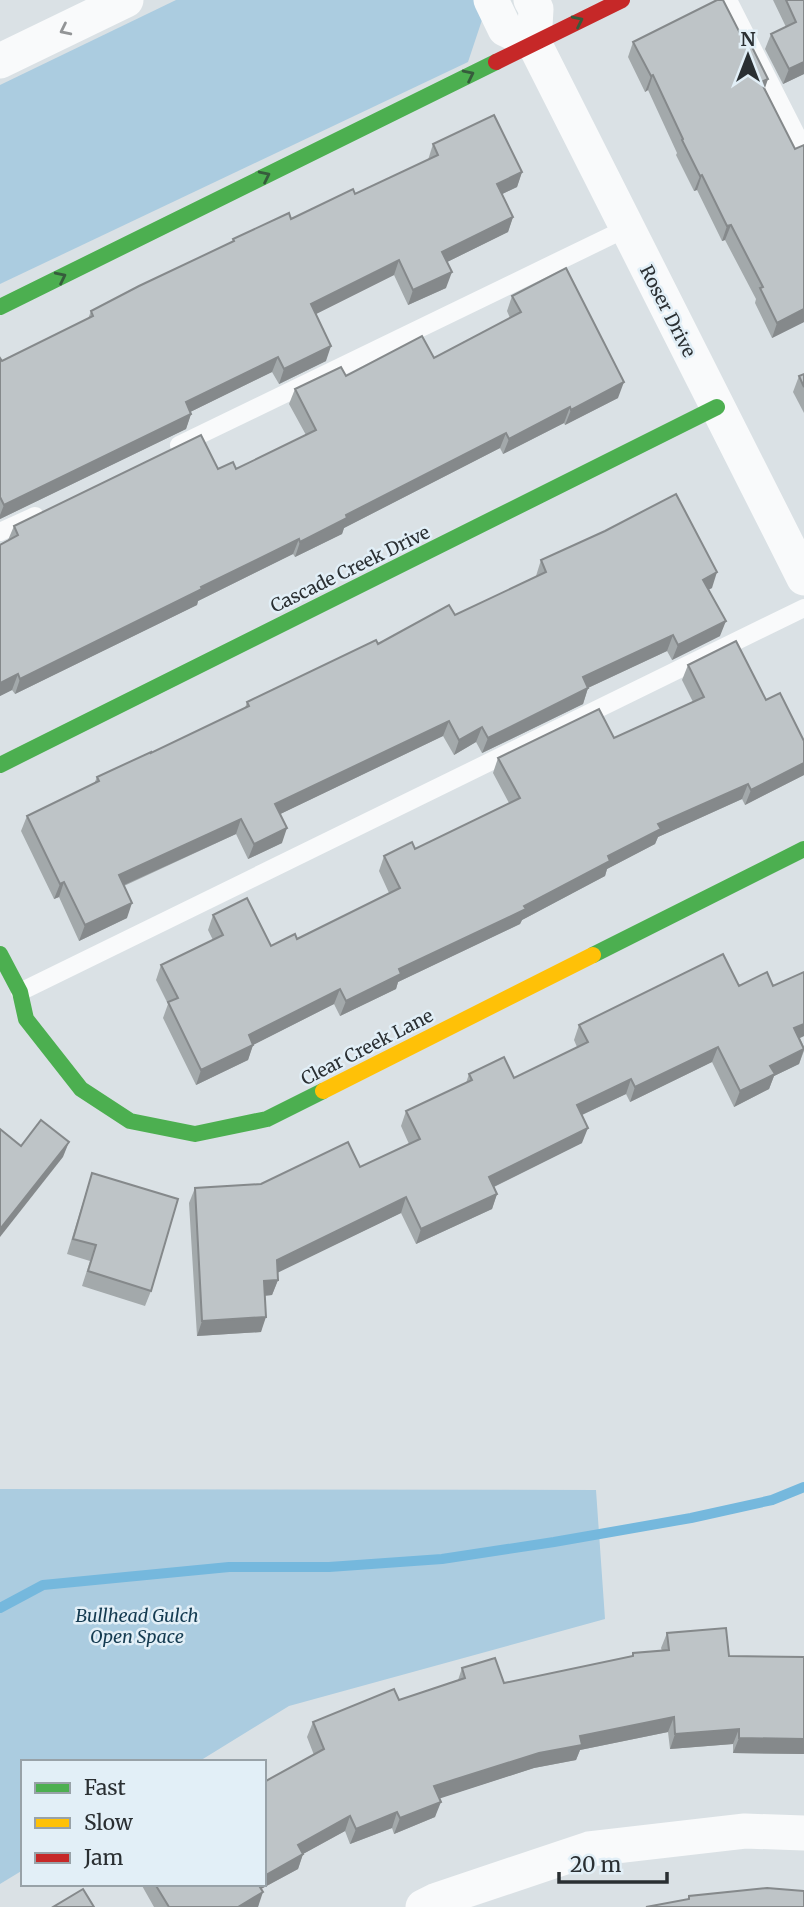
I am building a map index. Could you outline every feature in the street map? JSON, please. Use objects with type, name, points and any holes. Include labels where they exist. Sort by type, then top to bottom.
[{"type":"street","points":[[0,61],[126,0]]},
{"type":"street","points":[[491,0],[505,29],[534,43]]},
{"type":"street","name":"Roser Drive","points":[[531,0],[536,9],[534,43],[804,578]]},
{"type":"street","points":[[0,307],[622,0]]},
{"type":"street","name":"Cascade Creek Drive","points":[[0,765],[717,407]]},
{"type":"street","name":"Clear Creek Lane","points":[[0,954],[20,992],[26,1019],[81,1089],[130,1121],[195,1134],[267,1119],[804,849]]},
{"type":"street","points":[[423,1907],[436,1900],[589,1849],[745,1831],[804,1833]]},
{"type":"lane","points":[[728,0],[804,150]]},
{"type":"lane","points":[[163,453],[627,228]]},
{"type":"lane","points":[[0,532],[50,508]]},
{"type":"lane","points":[[20,992],[804,608]]},
{"type":"green space","points":[[176,0],[478,0],[485,11],[468,62],[0,284],[0,85]]},
{"type":"green space","name":"Bullhead Gulch Open Space","points":[[0,1489],[596,1490],[605,1619],[289,1706],[201,1760],[21,1760],[21,1871],[0,1884]]},
{"type":"building","points":[[717,0],[723,0],[746,45],[750,43],[768,79],[761,82],[795,149],[804,145],[804,309],[777,323],[760,288],[763,287],[731,225],[727,226],[702,175],[700,176],[653,75],[651,76],[633,42]]},
{"type":"building","points":[[786,0],[804,0],[804,62],[789,69],[771,34],[796,22]]},
{"type":"building","points":[[494,115],[522,172],[497,184],[513,217],[442,252],[452,272],[413,290],[399,260],[311,304],[331,346],[284,369],[278,357],[186,402],[191,414],[4,505],[0,497],[0,358],[2,361],[93,316],[91,311],[289,213],[291,219],[353,189],[355,194],[438,155],[433,144]]},
{"type":"building","points":[[566,268],[624,382],[509,439],[506,433],[346,515],[347,518],[300,542],[299,539],[20,679],[18,674],[0,683],[0,545],[18,535],[14,526],[201,435],[218,469],[233,462],[236,469],[316,430],[295,389],[341,367],[346,376],[422,336],[434,358],[521,312],[512,296]]},
{"type":"building","points":[[804,374],[804,387],[799,376]]},
{"type":"building","points":[[676,494],[717,572],[703,580],[726,621],[678,645],[673,635],[583,677],[588,688],[488,738],[482,727],[459,740],[449,721],[275,804],[287,828],[254,844],[241,819],[119,875],[132,903],[85,925],[64,882],[60,884],[27,816],[99,781],[97,777],[249,706],[247,702],[376,640],[378,644],[449,605],[455,615],[546,572],[541,560]]},
{"type":"building","points":[[736,641],[766,700],[780,693],[804,741],[804,763],[751,790],[748,784],[658,824],[661,829],[608,856],[610,861],[524,906],[526,909],[399,969],[401,974],[346,1001],[340,989],[249,1035],[253,1045],[201,1070],[168,1002],[178,998],[161,965],[223,935],[213,915],[247,898],[271,946],[295,934],[297,939],[400,888],[384,856],[412,842],[415,849],[520,798],[498,758],[599,709],[614,738],[704,697],[688,665]]},
{"type":"building","points":[[723,954],[739,986],[767,972],[773,986],[804,972],[804,1024],[794,1028],[804,1049],[770,1066],[775,1074],[740,1091],[718,1047],[635,1087],[631,1079],[577,1105],[588,1128],[489,1177],[497,1194],[421,1229],[406,1197],[277,1260],[278,1280],[264,1281],[266,1317],[202,1321],[195,1188],[261,1184],[348,1142],[360,1167],[420,1139],[406,1111],[472,1080],[469,1074],[504,1057],[514,1078],[588,1042],[579,1025]]},
{"type":"building","points":[[41,1120],[69,1142],[0,1229],[0,1129],[21,1146]]},
{"type":"building","points":[[92,1173],[178,1199],[151,1291],[88,1271],[96,1245],[73,1239]]},
{"type":"building","points":[[726,1628],[729,1656],[804,1657],[804,1739],[739,1738],[739,1729],[675,1734],[674,1717],[580,1736],[582,1745],[539,1753],[434,1786],[441,1802],[400,1818],[397,1812],[356,1829],[350,1816],[298,1845],[303,1854],[266,1875],[266,1781],[324,1749],[313,1722],[394,1689],[399,1700],[465,1678],[462,1668],[495,1658],[504,1683],[633,1656],[633,1653],[669,1650],[667,1633]]},
{"type":"building","points":[[156,1886],[259,1886],[263,1892],[238,1907],[169,1907]]},
{"type":"building","points":[[767,1888],[804,1891],[804,1907],[646,1907],[689,1899],[689,1896]]},
{"type":"building","points":[[83,1889],[94,1907],[53,1907]]},
{"type":"waterway","points":[[0,1608],[43,1585],[229,1567],[329,1567],[442,1559],[691,1518],[772,1500],[804,1487]]},
{"type":"traffic: fast","points":[[0,307],[496,62]]},
{"type":"traffic: fast","points":[[0,765],[717,407]]},
{"type":"traffic: fast","points":[[593,955],[804,849]]},
{"type":"traffic: fast","points":[[0,954],[20,992],[26,1019],[81,1089],[130,1121],[195,1134],[267,1119],[323,1091]]},
{"type":"traffic: slow","points":[[323,1091],[593,955]]},
{"type":"traffic: jam","points":[[496,62],[622,0]]}]
